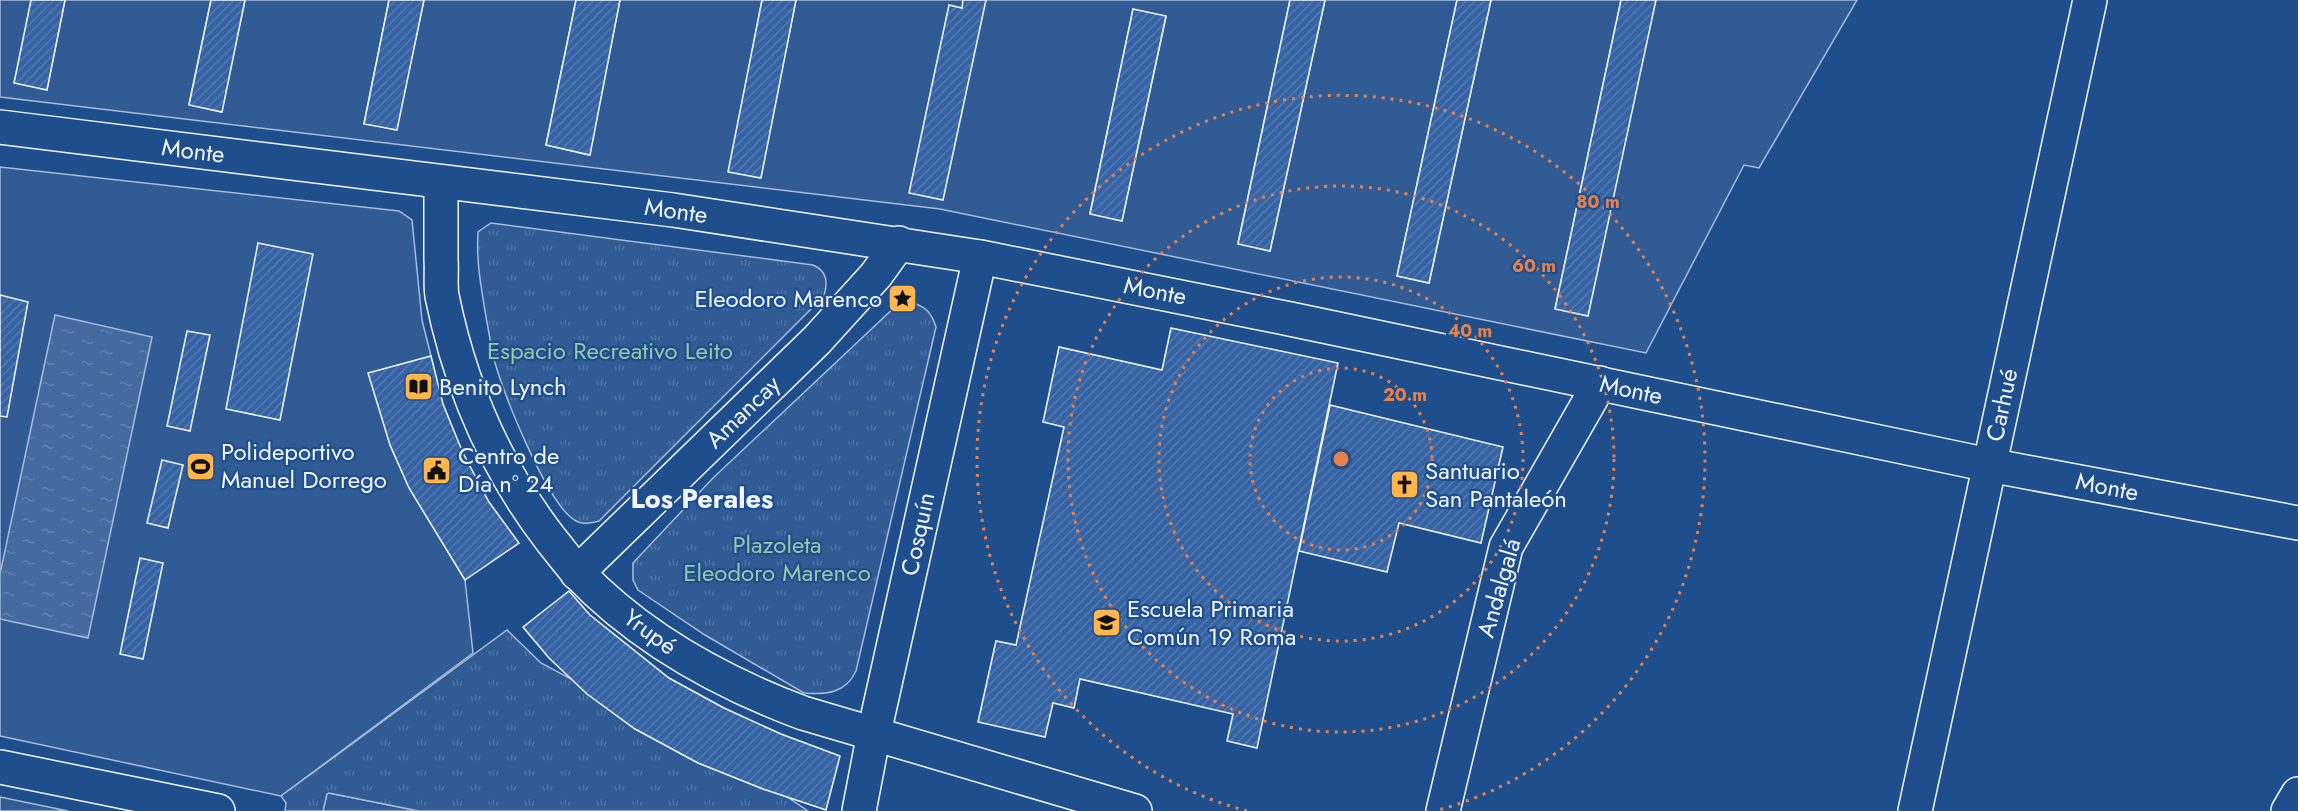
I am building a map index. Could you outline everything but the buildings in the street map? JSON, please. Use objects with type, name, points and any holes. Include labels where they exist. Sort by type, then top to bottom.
[{"type":"street","name":"Carhué","points":[[1915,811],[2090,0]]},
{"type":"street","name":"Monte","points":[[0,127],[662,208],[899,243],[980,257],[1600,383],[1989,465],[2298,523]]},
{"type":"street","name":"Yrupé","points":[[441,182],[442,293],[469,395],[495,455],[527,508],[577,573],[640,627],[674,651],[717,676],[761,697],[803,713],[1135,811]]},
{"type":"street","name":"Amancay","points":[[577,573],[816,340],[876,275],[899,243]]},
{"type":"street","name":"Cosquín","points":[[859,811],[874,733],[980,257]]},
{"type":"street","name":"Andalgalá","points":[[1443,811],[1506,547],[1600,383]]},
{"type":"street","points":[[0,767],[218,811]]},
{"type":"street","points":[[2288,811],[2298,794]]},
{"type":"shaded area","points":[[0,0],[31,0],[47,89],[65,0],[211,0],[189,104],[221,112],[245,0],[389,0],[364,123],[396,130],[424,0],[576,0],[546,145],[589,155],[620,0],[762,0],[729,172],[760,178],[796,0],[1290,0],[1238,243],[1270,251],[1325,0],[1457,0],[1397,276],[1429,283],[1491,0],[1621,0],[1555,309],[1656,0],[1857,0],[1759,168],[1744,165],[1646,353],[940,209],[0,97]],"holes":[[[1133,10],[1166,17],[1122,220],[1090,213]]]},
{"type":"shaded area","name":"Polideportivo Manuel Dorrego","points":[[0,167],[399,211],[412,220],[422,320],[431,356],[390,445],[409,487],[465,580],[473,653],[281,796],[0,736]]},
{"type":"shaded area","points":[[327,793],[329,793],[419,811],[323,811]]},
{"type":"shaded area","points":[[0,797],[68,811],[0,811]]},
{"type":"green space","name":"Espacio Recreativo Leito","points":[[491,223],[813,265],[824,274],[826,282],[824,296],[599,521],[581,523],[565,511],[540,473],[517,423],[495,363],[481,289],[478,256],[478,232]]},
{"type":"green space","name":"Plazoleta Eleodoro Marenco","points":[[911,302],[927,311],[936,327],[856,671],[847,684],[834,691],[820,694],[804,693],[705,635],[638,590],[633,580],[633,563],[712,479],[897,305]]},
{"type":"green space","points":[[507,630],[541,663],[774,788],[808,811],[419,811],[329,793],[323,811],[285,811],[286,803],[281,796]]},
{"type":"water","points":[[55,315],[152,337],[88,638],[0,619],[0,574]]},
{"type":"place","name":"Eleodoro Marenco","points":[[903,299]]},
{"type":"place","name":"Benito Lynch","points":[[418,387]]},
{"type":"place","name":"Polideportivo Manuel Dorrego","points":[[200,466]]},
{"type":"place","name":"Centro de Día n° 24","points":[[437,470]]},
{"type":"place","name":"Santuario San Pantaleón","points":[[1404,485]]},
{"type":"place","name":"Escuela Primaria Común 19 Roma","points":[[1106,623]]},
{"type":"district","name":"Los Perales","points":[[702,499]]}]
